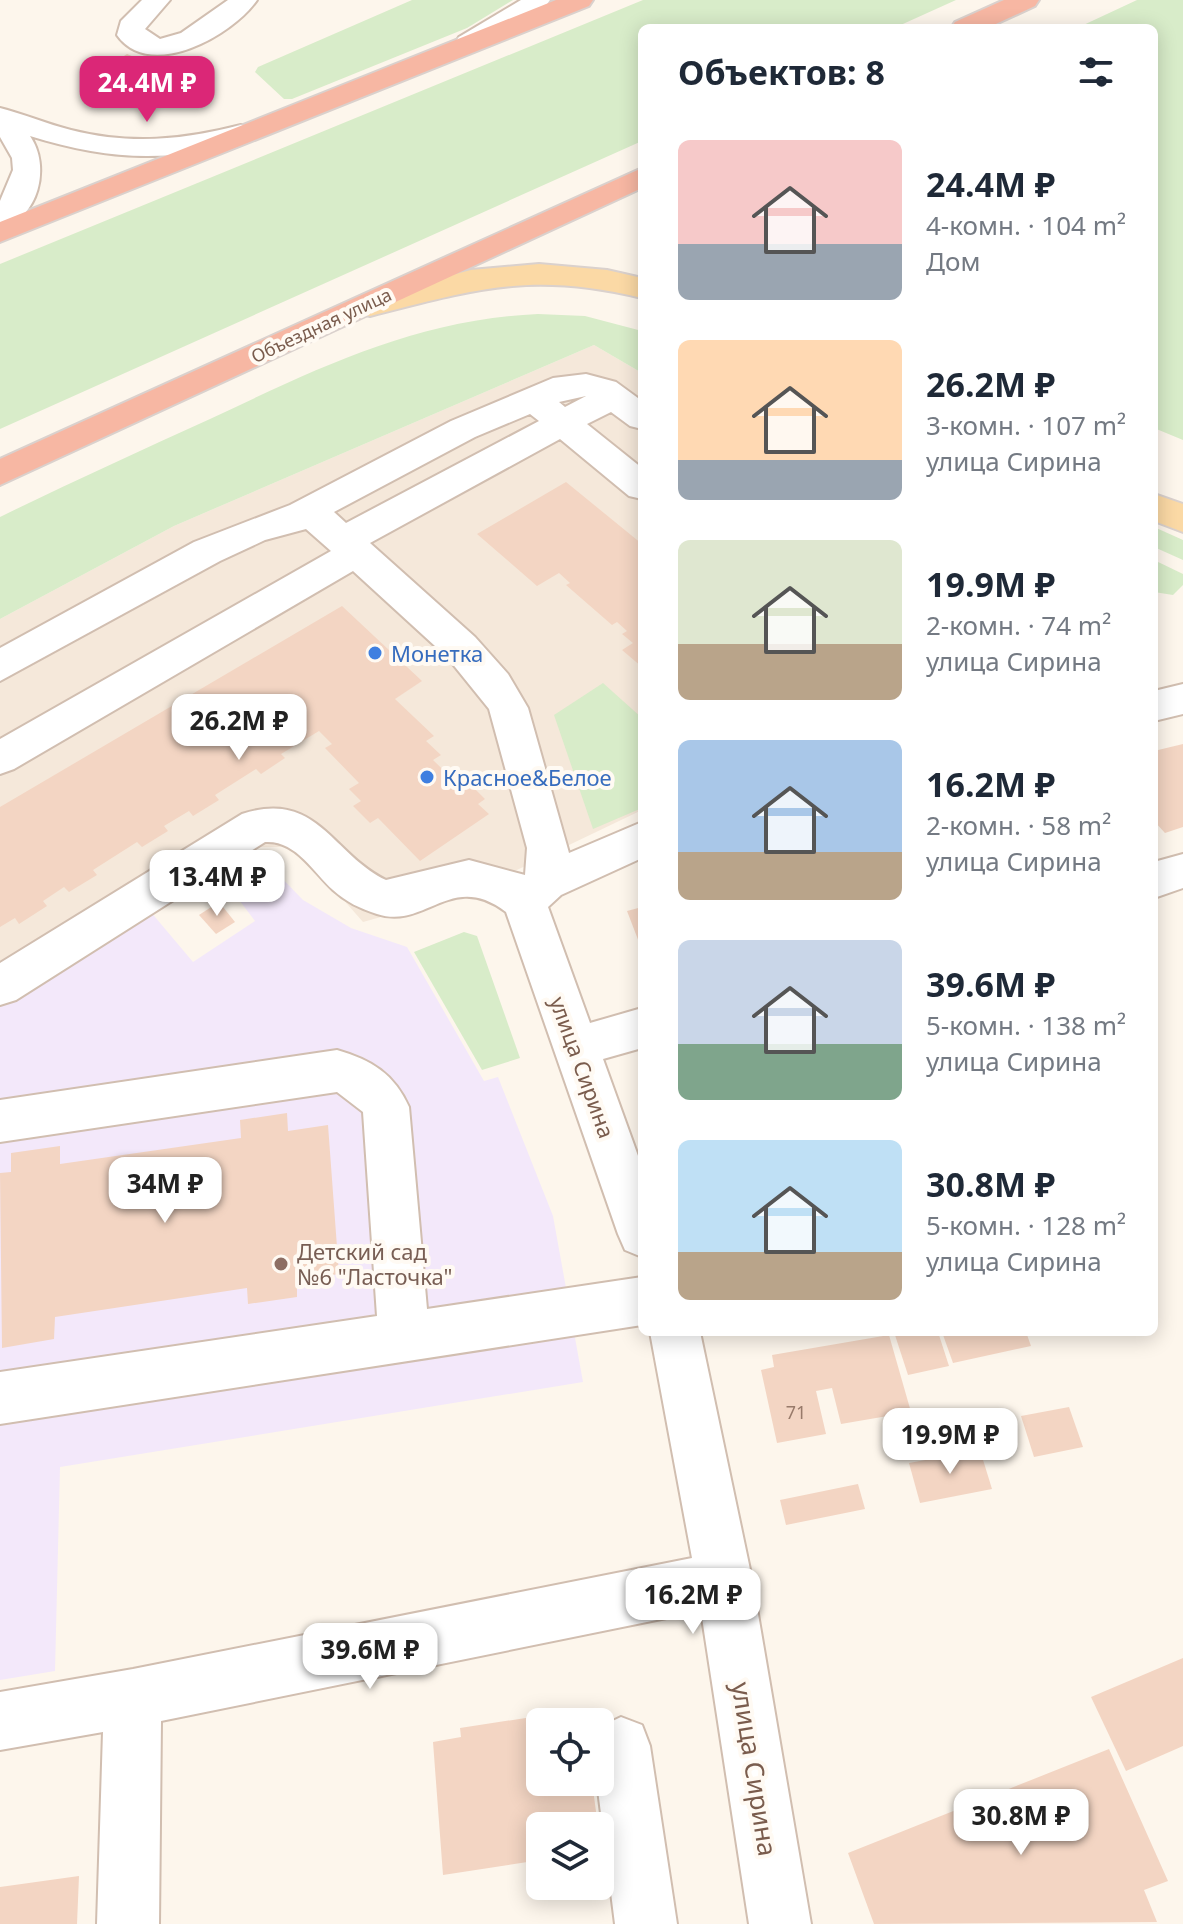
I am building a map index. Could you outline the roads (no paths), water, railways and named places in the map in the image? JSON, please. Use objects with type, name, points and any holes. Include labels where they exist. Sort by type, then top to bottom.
[{"type":"highway","points":[[0,233],[580,0]]},
{"type":"highway","points":[[970,24],[1009,0]]},
{"type":"highway","points":[[972,24],[1026,0]]},
{"type":"highway","name":"Объездная улица","points":[[4,470],[638,179]]},
{"type":"main road","points":[[340,316],[415,290],[503,274],[566,275],[638,287]]},
{"type":"main road","points":[[1158,481],[1183,491]]},
{"type":"main road","points":[[1158,508],[1183,519]]},
{"type":"street","points":[[157,0],[131,27],[131,35],[142,43],[187,43],[244,0]]},
{"type":"street","points":[[457,50],[515,18],[537,0]]},
{"type":"street","points":[[4,129],[45,133],[96,147],[161,151],[213,143],[292,117]]},
{"type":"street","points":[[0,219],[21,195],[29,170],[24,148],[4,129]]},
{"type":"street","points":[[0,666],[218,545],[303,513],[437,442],[565,386],[586,385],[613,396],[638,415]]},
{"type":"street","points":[[0,758],[352,546],[613,396]]},
{"type":"street","points":[[534,399],[638,484]]},
{"type":"street","points":[[303,513],[322,519],[461,647],[494,684],[508,708],[548,848],[535,892]]},
{"type":"street","points":[[1158,705],[1183,699]]},
{"type":"street","points":[[0,986],[257,826],[272,822],[290,825],[304,834],[350,880],[382,898],[398,898],[474,876],[490,877],[535,892],[638,841]]},
{"type":"street","points":[[1158,879],[1183,871]]},
{"type":"street","name":"улица Сирина","points":[[535,892],[576,1047],[638,1223]]},
{"type":"street","points":[[576,1047],[638,1029]]},
{"type":"street","points":[[0,1121],[337,1071],[359,1077],[375,1089],[386,1107],[404,1336]]},
{"type":"street","points":[[0,1398],[638,1302]]},
{"type":"street","name":"улица Сирина","points":[[676,1336],[724,1579],[780,1924]]},
{"type":"street","points":[[0,1721],[133,1698],[724,1579]]},
{"type":"street","points":[[128,1924],[133,1698]]},
{"type":"street","points":[[621,1746],[634,1922]]},
{"type":"place","name":"Монетка","points":[[375,653]]},
{"type":"place","name":"Красное&Белое","points":[[427,777]]},
{"type":"place","name":"Детский сад №6 \"Ласточка\"","points":[[281,1264]]}]
